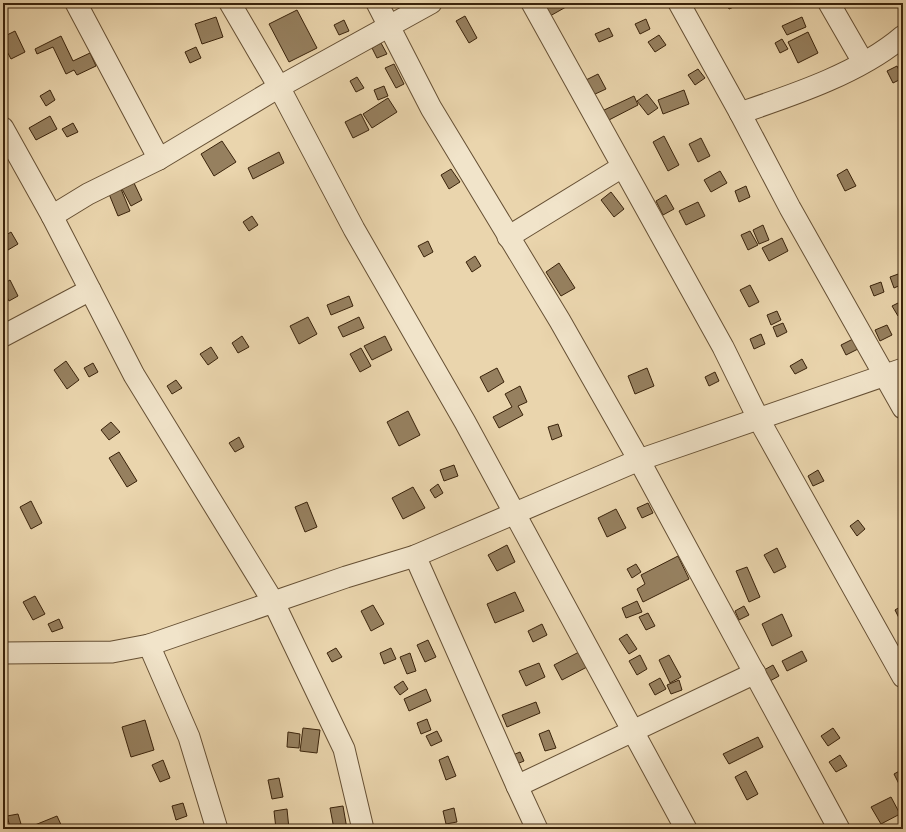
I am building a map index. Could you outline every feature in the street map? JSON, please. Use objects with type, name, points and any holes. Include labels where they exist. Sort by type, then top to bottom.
[{"type":"street","points":[[76,3],[159,159]]},
{"type":"street","points":[[230,3],[279,87],[354,228],[458,408],[514,514],[686,829]]},
{"type":"street","points":[[377,3],[431,108],[560,322],[639,460],[839,829]]},
{"type":"street","points":[[52,216],[88,194],[159,159],[279,87],[431,3]]},
{"type":"street","points":[[532,3],[723,347],[758,418],[903,677]]},
{"type":"street","points":[[679,3],[740,113],[790,208],[894,372],[903,408]]},
{"type":"street","points":[[829,3],[863,62]]},
{"type":"street","points":[[740,113],[805,91],[863,62],[903,36]]},
{"type":"street","points":[[3,128],[52,216],[134,375],[230,528],[274,603],[344,749],[363,829]]},
{"type":"street","points":[[508,237],[622,167]]},
{"type":"street","points":[[3,336],[90,290]]},
{"type":"street","points":[[3,653],[112,652],[150,645],[346,577],[415,556],[639,460],[894,372]]},
{"type":"street","points":[[415,556],[537,829]]},
{"type":"street","points":[[150,645],[189,737],[216,829]]},
{"type":"street","points":[[517,786],[755,673]]},
{"type":"building","points":[[573,3],[550,16],[543,4]]},
{"type":"building","points":[[726,3],[743,3],[729,9]]},
{"type":"building","points":[[297,10],[317,48],[289,62],[269,24]]},
{"type":"building","points":[[465,16],[477,38],[469,43],[456,21]]},
{"type":"building","points":[[216,17],[223,37],[202,44],[195,24]]},
{"type":"building","points":[[802,17],[806,27],[787,35],[782,26]]},
{"type":"building","points":[[646,19],[650,29],[640,34],[635,24]]},
{"type":"building","points":[[344,20],[349,31],[339,35],[334,25]]},
{"type":"building","points":[[609,28],[613,36],[599,42],[595,34]]},
{"type":"building","points":[[15,31],[25,52],[11,59],[3,44],[3,37]]},
{"type":"building","points":[[808,32],[818,53],[798,63],[788,42]]},
{"type":"building","points":[[659,35],[666,45],[655,52],[648,42]]},
{"type":"building","points":[[61,36],[73,61],[90,53],[96,66],[77,75],[74,70],[66,74],[53,47],[37,54],[35,49]]},
{"type":"building","points":[[782,39],[788,49],[780,53],[775,43]]},
{"type":"building","points":[[381,43],[387,54],[377,58],[372,48]]},
{"type":"building","points":[[196,47],[201,58],[190,63],[185,52]]},
{"type":"building","points":[[394,64],[404,84],[396,88],[385,68]]},
{"type":"building","points":[[897,66],[903,78],[893,83],[887,71]]},
{"type":"building","points":[[698,69],[705,78],[695,85],[688,75]]},
{"type":"building","points":[[598,74],[606,89],[593,95],[586,80]]},
{"type":"building","points":[[357,77],[364,88],[356,92],[350,81]]},
{"type":"building","points":[[384,86],[388,96],[378,100],[374,90]]},
{"type":"building","points":[[50,90],[55,100],[46,106],[40,96]]},
{"type":"building","points":[[684,90],[689,104],[663,114],[658,100]]},
{"type":"building","points":[[647,94],[658,108],[648,115],[637,101]]},
{"type":"building","points":[[634,96],[638,105],[607,121],[602,111]]},
{"type":"building","points":[[388,98],[397,112],[372,128],[363,114]]},
{"type":"building","points":[[361,114],[369,130],[353,138],[345,122]]},
{"type":"building","points":[[50,116],[57,129],[36,140],[29,128]]},
{"type":"building","points":[[73,123],[78,132],[67,137],[62,129]]},
{"type":"building","points":[[664,136],[679,165],[668,171],[653,142]]},
{"type":"building","points":[[701,138],[710,156],[698,162],[689,144]]},
{"type":"building","points":[[222,141],[236,162],[214,176],[201,154]]},
{"type":"building","points":[[279,152],[284,163],[253,179],[248,168]]},
{"type":"building","points":[[451,169],[460,182],[449,189],[441,175]]},
{"type":"building","points":[[847,169],[856,186],[845,191],[837,175]]},
{"type":"building","points":[[720,171],[727,183],[711,192],[704,180]]},
{"type":"building","points":[[134,183],[142,200],[131,206],[122,189]]},
{"type":"building","points":[[746,186],[750,197],[739,202],[735,191]]},
{"type":"building","points":[[121,189],[130,211],[118,216],[109,194]]},
{"type":"building","points":[[611,192],[624,209],[614,217],[601,200]]},
{"type":"building","points":[[666,195],[674,209],[663,215],[656,201]]},
{"type":"building","points":[[698,202],[705,216],[686,225],[679,211]]},
{"type":"building","points":[[252,216],[258,225],[249,231],[243,222]]},
{"type":"building","points":[[763,225],[769,240],[759,244],[753,230]]},
{"type":"building","points":[[750,231],[758,245],[748,250],[741,235]]},
{"type":"building","points":[[11,232],[18,244],[3,253],[3,237]]},
{"type":"building","points":[[782,238],[788,251],[769,261],[762,248]]},
{"type":"building","points":[[428,241],[433,252],[424,257],[418,246]]},
{"type":"building","points":[[475,256],[481,266],[472,272],[466,262]]},
{"type":"building","points":[[559,263],[575,288],[561,296],[546,272]]},
{"type":"building","points":[[901,273],[903,284],[894,288],[890,277]]},
{"type":"building","points":[[10,280],[18,296],[9,301],[3,290],[3,284]]},
{"type":"building","points":[[881,282],[884,292],[874,296],[870,286]]},
{"type":"building","points":[[750,285],[759,302],[749,307],[740,290]]},
{"type":"building","points":[[349,296],[353,306],[331,315],[327,305]]},
{"type":"building","points":[[902,301],[903,313],[898,316],[892,306]]},
{"type":"building","points":[[777,311],[781,320],[771,325],[767,315]]},
{"type":"building","points":[[308,317],[317,334],[299,344],[290,326]]},
{"type":"building","points":[[359,317],[364,328],[343,337],[338,327]]},
{"type":"building","points":[[783,323],[787,332],[777,337],[773,327]]},
{"type":"building","points":[[887,325],[892,335],[880,341],[875,330]]},
{"type":"building","points":[[761,334],[765,344],[754,349],[750,339]]},
{"type":"building","points":[[242,336],[249,347],[238,353],[232,343]]},
{"type":"building","points":[[385,336],[392,350],[372,360],[364,346]]},
{"type":"building","points":[[853,339],[858,349],[846,355],[841,345]]},
{"type":"building","points":[[211,347],[218,358],[208,365],[200,354]]},
{"type":"building","points":[[361,348],[371,366],[360,372],[350,354]]},
{"type":"building","points":[[802,359],[807,368],[795,374],[790,366]]},
{"type":"building","points":[[66,361],[79,380],[67,389],[54,370]]},
{"type":"building","points":[[93,363],[98,372],[89,377],[84,368]]},
{"type":"building","points":[[497,368],[504,382],[488,392],[480,377]]},
{"type":"building","points":[[647,368],[654,386],[635,394],[628,376]]},
{"type":"building","points":[[715,372],[719,381],[709,386],[705,377]]},
{"type":"building","points":[[176,380],[182,388],[172,394],[167,386]]},
{"type":"building","points":[[520,386],[527,402],[518,406],[523,415],[499,428],[493,417],[512,407],[505,394]]},
{"type":"building","points":[[408,411],[420,435],[399,446],[387,422]]},
{"type":"building","points":[[111,422],[120,432],[109,440],[101,430]]},
{"type":"building","points":[[558,424],[562,436],[552,440],[548,427]]},
{"type":"building","points":[[239,437],[244,447],[235,452],[229,443]]},
{"type":"building","points":[[119,452],[137,481],[127,487],[109,458]]},
{"type":"building","points":[[454,465],[458,476],[444,481],[440,470]]},
{"type":"building","points":[[818,470],[824,481],[813,486],[808,476]]},
{"type":"building","points":[[438,484],[443,493],[435,498],[430,490]]},
{"type":"building","points":[[413,487],[425,508],[403,519],[392,498]]},
{"type":"building","points":[[31,501],[42,523],[31,529],[20,507]]},
{"type":"building","points":[[307,502],[317,527],[305,532],[295,507]]},
{"type":"building","points":[[648,503],[653,513],[642,518],[637,508]]},
{"type":"building","points":[[616,509],[626,528],[607,537],[598,518]]},
{"type":"building","points":[[858,520],[865,529],[857,536],[850,526]]},
{"type":"building","points":[[507,545],[515,562],[497,571],[488,555]]},
{"type":"building","points":[[777,548],[786,567],[774,573],[764,555]]},
{"type":"building","points":[[678,556],[689,579],[643,602],[637,589],[645,584],[641,575]]},
{"type":"building","points":[[636,564],[641,572],[632,578],[627,569]]},
{"type":"building","points":[[747,567],[760,597],[749,602],[736,571]]},
{"type":"building","points":[[515,592],[524,611],[495,623],[487,604]]},
{"type":"building","points":[[35,596],[45,614],[33,620],[23,602]]},
{"type":"building","points":[[637,601],[642,612],[626,618],[622,608]]},
{"type":"building","points":[[373,605],[384,624],[371,631],[361,611]]},
{"type":"building","points":[[903,605],[903,618],[900,620],[895,610]]},
{"type":"building","points":[[744,606],[749,615],[739,620],[735,611]]},
{"type":"building","points":[[648,613],[655,626],[646,630],[639,617]]},
{"type":"building","points":[[782,614],[792,636],[772,646],[762,624]]},
{"type":"building","points":[[59,619],[63,628],[52,632],[48,624]]},
{"type":"building","points":[[542,624],[547,635],[533,642],[528,631]]},
{"type":"building","points":[[627,634],[637,649],[629,654],[619,639]]},
{"type":"building","points":[[428,640],[436,657],[425,662],[417,645]]},
{"type":"building","points":[[336,648],[342,657],[332,662],[327,653]]},
{"type":"building","points":[[391,648],[396,659],[384,664],[380,653]]},
{"type":"building","points":[[802,651],[807,661],[787,671],[782,661]]},
{"type":"building","points":[[579,652],[587,667],[562,680],[554,665]]},
{"type":"building","points":[[410,653],[416,671],[407,674],[400,657]]},
{"type":"building","points":[[640,655],[647,669],[637,675],[629,661]]},
{"type":"building","points":[[669,655],[681,677],[670,683],[659,660]]},
{"type":"building","points":[[539,663],[545,677],[526,686],[519,671]]},
{"type":"building","points":[[773,665],[779,676],[770,681],[764,670]]},
{"type":"building","points":[[660,678],[666,689],[655,695],[649,684]]},
{"type":"building","points":[[679,680],[682,690],[671,694],[667,685]]},
{"type":"building","points":[[403,681],[408,689],[400,695],[394,687]]},
{"type":"building","points":[[426,689],[431,701],[409,711],[404,699]]},
{"type":"building","points":[[536,702],[540,713],[507,727],[502,715]]},
{"type":"building","points":[[427,719],[431,730],[421,734],[417,723]]},
{"type":"building","points":[[145,720],[154,750],[131,757],[122,727]]},
{"type":"building","points":[[303,728],[320,730],[317,753],[300,751]]},
{"type":"building","points":[[833,728],[840,738],[828,746],[821,736]]},
{"type":"building","points":[[549,730],[556,748],[545,751],[539,734]]},
{"type":"building","points":[[437,731],[442,741],[431,746],[426,736]]},
{"type":"building","points":[[288,732],[300,734],[299,748],[287,747]]},
{"type":"building","points":[[758,737],[763,747],[729,764],[723,754]]},
{"type":"building","points":[[520,752],[524,761],[512,766],[508,757]]},
{"type":"building","points":[[840,755],[847,766],[836,772],[829,762]]},
{"type":"building","points":[[448,756],[456,776],[446,780],[439,760]]},
{"type":"building","points":[[163,760],[170,778],[160,782],[152,765]]},
{"type":"building","points":[[903,769],[903,784],[900,786],[894,774]]},
{"type":"building","points":[[746,771],[758,794],[747,800],[735,777]]},
{"type":"building","points":[[279,778],[283,797],[272,799],[268,780]]},
{"type":"building","points":[[891,797],[900,814],[881,824],[871,807]]},
{"type":"building","points":[[183,803],[187,816],[176,820],[172,806]]},
{"type":"building","points":[[343,806],[347,829],[334,829],[330,808]]},
{"type":"building","points":[[454,808],[457,822],[446,824],[443,811]]},
{"type":"building","points":[[287,809],[289,829],[276,829],[274,811]]},
{"type":"building","points":[[18,814],[21,824],[10,827],[7,816]]},
{"type":"building","points":[[57,816],[63,829],[25,829]]}]
